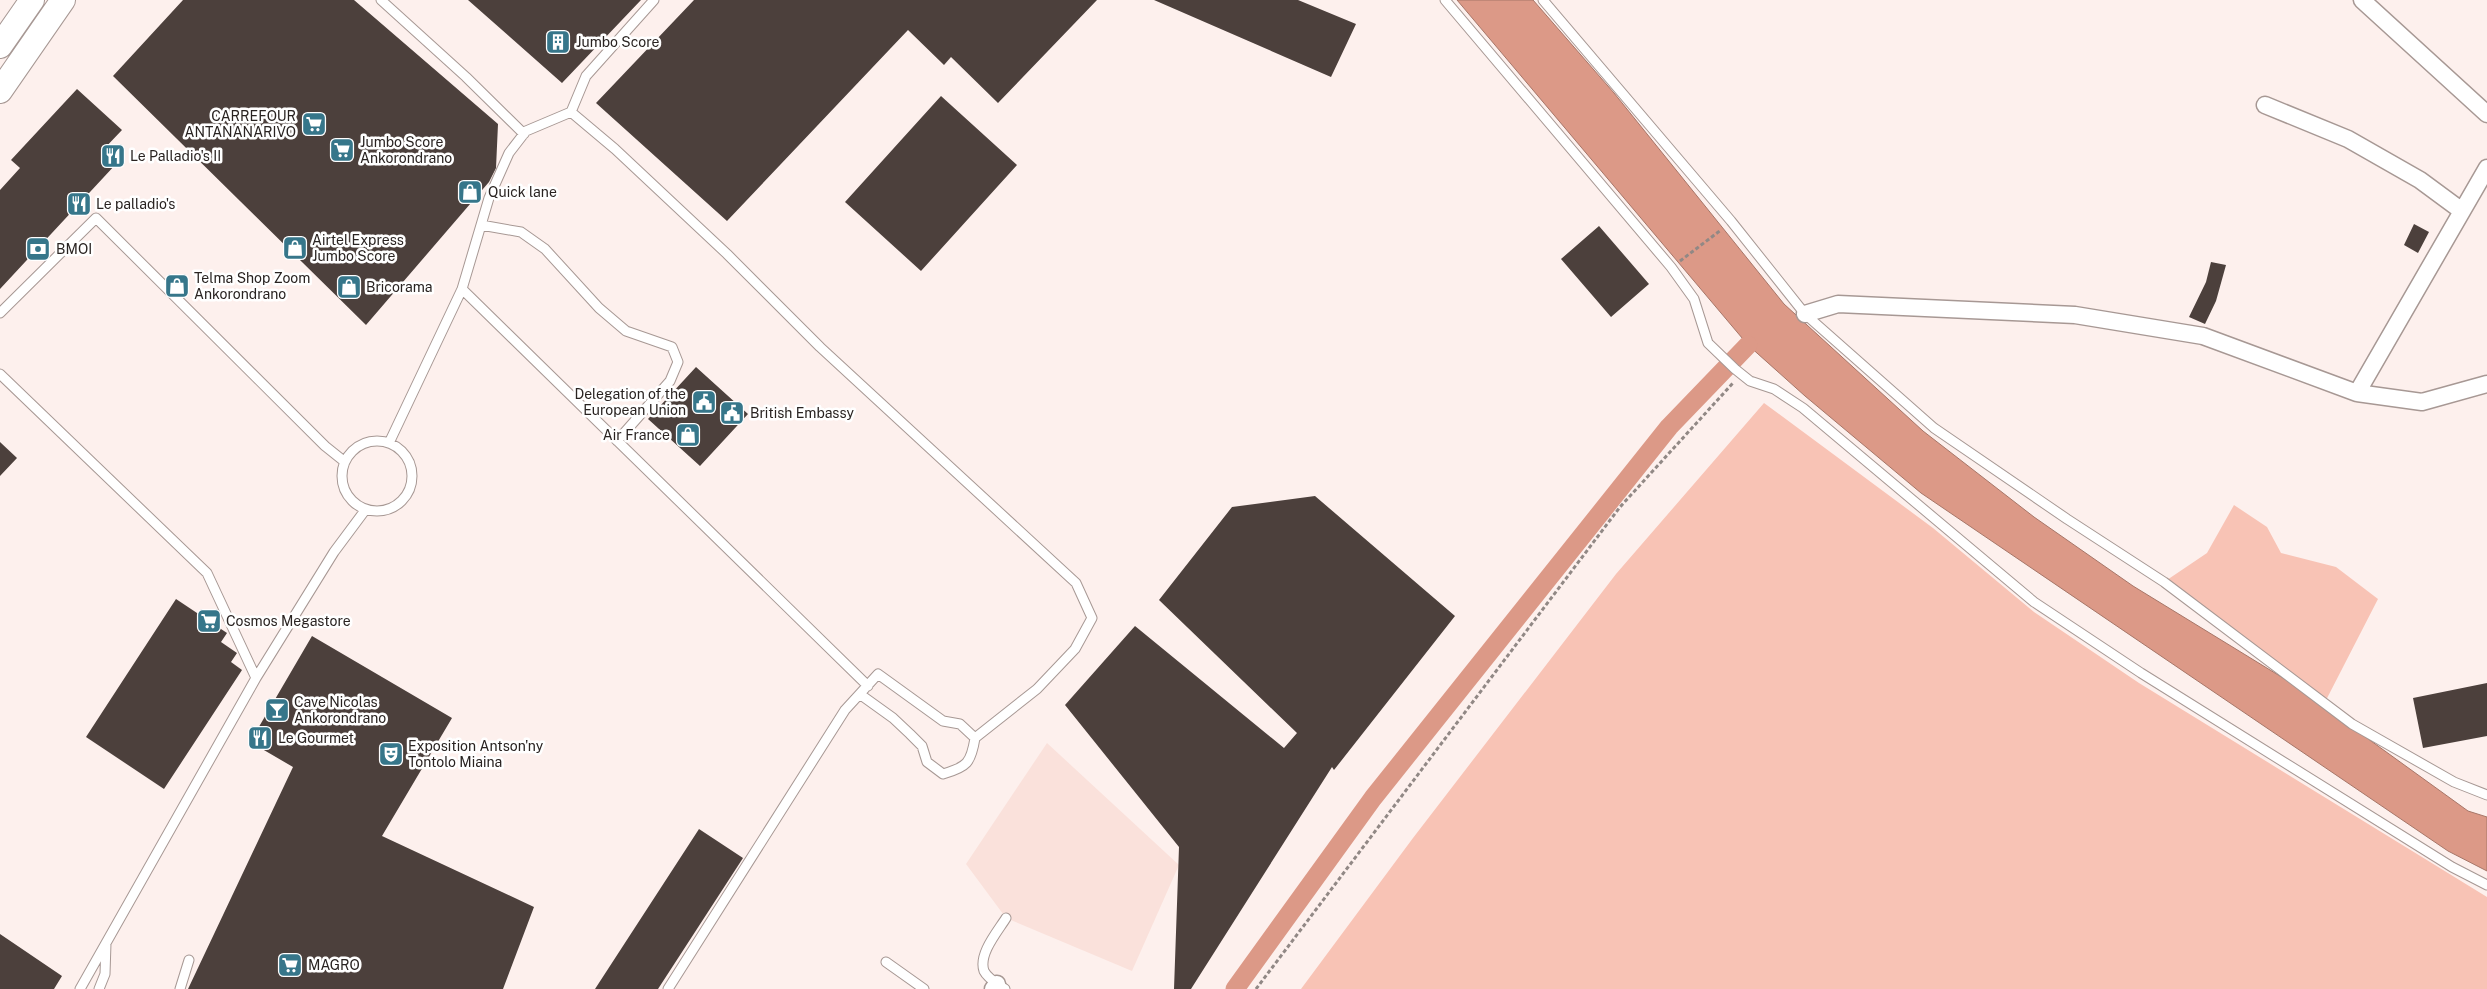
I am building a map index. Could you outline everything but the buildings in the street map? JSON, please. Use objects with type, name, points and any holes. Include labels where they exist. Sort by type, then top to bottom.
[{"type":"main road","points":[[0,46],[32,0]]},
{"type":"main road","points":[[0,91],[63,0]]},
{"type":"street","points":[[2362,0],[2487,114]]},
{"type":"street","points":[[2265,104],[2348,139],[2420,180],[2462,211]]},
{"type":"street","points":[[2357,393],[2487,168]]},
{"type":"street","points":[[1805,314],[1838,304],[2075,315],[2203,336],[2357,393],[2422,402],[2487,384]]},
{"type":"lane","points":[[381,0],[466,77],[524,134]]},
{"type":"lane","points":[[389,443],[462,289],[489,198],[509,152],[524,134],[546,121],[571,112],[586,76],[654,0]]},
{"type":"lane","points":[[1445,0],[1671,267],[1694,299],[1708,342],[1738,371],[1750,381],[1774,390],[1803,408],[2034,602],[2149,678],[2452,867],[2487,885]]},
{"type":"lane","points":[[1543,0],[1730,221],[1805,314],[1934,428],[2067,519],[2164,582],[2352,724],[2454,782],[2487,796]]},
{"type":"lane","points":[[571,112],[615,149],[727,254],[820,348],[1076,583],[1092,618],[1075,649],[1037,690],[976,738],[972,758],[959,769],[942,774],[927,762],[922,746],[910,734],[893,718],[861,695]]},
{"type":"lane","points":[[0,313],[96,218],[325,446],[345,462]]},
{"type":"lane","points":[[481,225],[521,232],[545,248],[599,308],[626,331],[672,347],[678,362],[670,381],[617,441]]},
{"type":"lane","points":[[462,289],[868,686]]},
{"type":"lane","points":[[0,374],[207,573],[256,678]]},
{"type":"lane","points":[[378,441],[389,443],[397,447],[409,462],[411,482],[402,499],[395,506],[386,509],[366,509],[354,502],[345,490],[342,476],[345,462],[358,446],[378,441]]},
{"type":"lane","points":[[80,989],[106,940],[256,678],[334,552],[366,509]]},
{"type":"lane","points":[[668,989],[840,719],[878,674],[943,721],[960,724],[976,738]]},
{"type":"lane","points":[[998,987],[987,976],[983,963],[986,952],[1006,918]]},
{"type":"lane","points":[[99,989],[105,974],[106,940]]},
{"type":"lane","points":[[180,989],[189,960]]},
{"type":"lane","points":[[886,962],[924,989]]},
{"type":"path","points":[[1676,264],[1725,226]]},
{"type":"path","points":[[1256,989],[1620,506],[1738,371]]},
{"type":"shaded area","points":[[1457,0],[1533,0],[1614,93],[1784,304],[1923,431],[2034,517],[2133,586],[2288,681],[2468,811],[2487,817],[2487,871],[2448,851],[1921,493],[1805,396],[1748,345]]},
{"type":"shaded area","points":[[1764,403],[1933,528],[2034,612],[2139,683],[2487,897],[2487,989],[1301,989],[1413,838],[1616,574]]},
{"type":"shaded area","points":[[2234,505],[2267,527],[2281,553],[2336,567],[2378,599],[2323,706],[2164,582],[2207,553]]},
{"type":"shaded area","points":[[1047,743],[1179,865],[1132,971],[1006,918],[966,864]]},
{"type":"waterway","points":[[1235,989],[1373,798],[1669,427],[1748,345]]},
{"type":"place","name":"Jumbo Score","points":[[558,42]]},
{"type":"place","name":"CARREFOUR ANTANANARIVO","points":[[314,124]]},
{"type":"place","name":"Jumbo Score Ankorondrano","points":[[342,150]]},
{"type":"place","name":"Le Palladio's II","points":[[113,156]]},
{"type":"place","name":"Quick lane","points":[[470,192]]},
{"type":"place","name":"Le palladio's","points":[[79,204]]},
{"type":"place","name":"Airtel Express Jumbo Score","points":[[295,248]]},
{"type":"place","name":"BMOI","points":[[38,249]]},
{"type":"place","name":"Telma Shop Zoom Ankorondrano","points":[[177,286]]},
{"type":"place","name":"Bricorama","points":[[349,287]]},
{"type":"place","name":"Delegation of the European Union","points":[[704,402]]},
{"type":"place","name":"British Embassy","points":[[732,413]]},
{"type":"place","name":"Air France","points":[[688,435]]},
{"type":"place","name":"Cosmos Megastore","points":[[209,621]]},
{"type":"place","name":"Cave Nicolas Ankorondrano","points":[[277,710]]},
{"type":"place","name":"Le Gourmet","points":[[260,738]]},
{"type":"place","name":"Exposition Antson'ny Tontolo Miaina","points":[[391,754]]},
{"type":"place","name":"MAGRO","points":[[290,965]]}]
